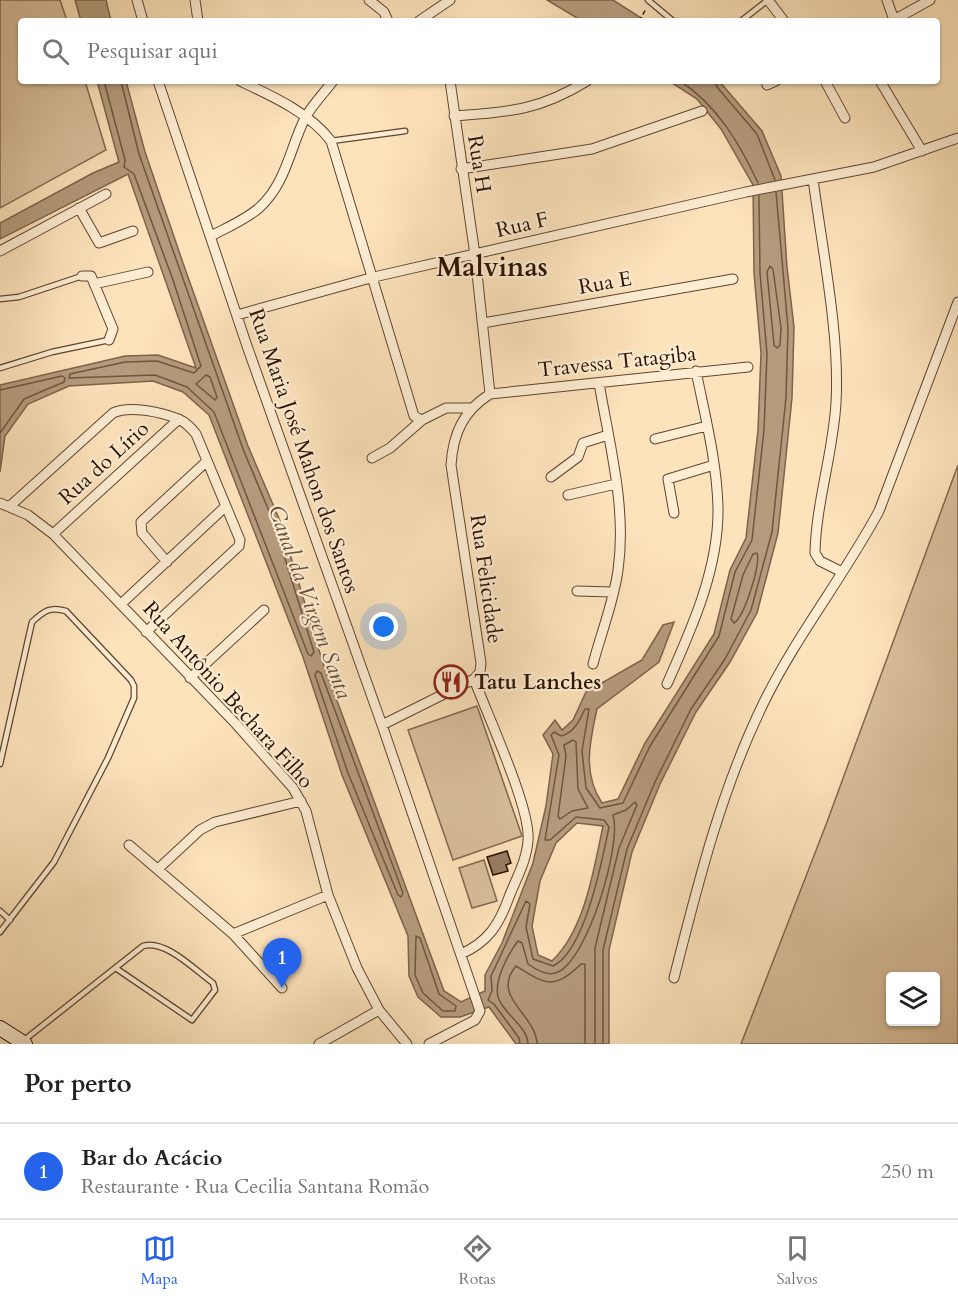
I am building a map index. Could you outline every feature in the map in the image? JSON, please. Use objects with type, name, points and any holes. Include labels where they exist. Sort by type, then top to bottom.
[{"type":"main road","points":[[0,1028],[23,1043]]},
{"type":"street","points":[[137,0],[141,18]]},
{"type":"street","points":[[195,0],[198,18]]},
{"type":"street","points":[[369,0],[384,12],[387,18]]},
{"type":"street","points":[[423,18],[450,0]]},
{"type":"street","points":[[768,0],[782,18]]},
{"type":"street","points":[[887,0],[892,18]]},
{"type":"street","points":[[897,18],[930,0]]},
{"type":"street","name":"Rua Maria José Mahon dos Santos","points":[[160,84],[237,315],[480,1011],[475,1020],[429,1044]]},
{"type":"street","points":[[246,84],[269,95],[305,118],[314,120],[331,141],[414,416],[422,420]]},
{"type":"street","points":[[211,236],[247,218],[261,206],[277,185],[287,166],[305,118],[331,84]]},
{"type":"street","name":"Rua H","points":[[450,84],[475,255],[490,394]]},
{"type":"street","points":[[454,116],[532,108],[562,96],[582,84]]},
{"type":"street","points":[[827,84],[845,118]]},
{"type":"street","points":[[882,84],[922,151]]},
{"type":"street","points":[[461,169],[592,149],[702,111]]},
{"type":"street","name":"Rua F","points":[[237,315],[374,278],[746,192],[874,167],[958,138]]},
{"type":"street","points":[[813,179],[834,339],[836,404],[820,498],[815,554],[819,561],[842,572]]},
{"type":"street","points":[[0,251],[106,194]]},
{"type":"street","points":[[79,208],[99,243],[133,231]]},
{"type":"street","points":[[94,284],[147,272]]},
{"type":"street","points":[[82,276],[91,276],[113,329],[109,340]]},
{"type":"street","name":"Rua E","points":[[483,323],[733,279]]},
{"type":"street","points":[[674,978],[707,848],[745,746],[764,701],[796,643],[879,511],[958,302]]},
{"type":"street","name":"Travessa Tatagiba","points":[[490,394],[748,367]]},
{"type":"street","points":[[667,684],[700,604],[716,536],[718,508],[714,465],[696,371]]},
{"type":"street","points":[[593,664],[618,573],[621,544],[616,484],[599,383]]},
{"type":"street","name":"Rua Felicidade","points":[[474,679],[480,672],[481,663],[452,465],[456,434],[471,408],[490,394]]},
{"type":"street","points":[[372,458],[390,448],[422,420],[446,408],[471,408]]},
{"type":"street","points":[[5,505],[113,412],[130,409],[179,419],[196,435],[240,540],[236,551],[146,632]]},
{"type":"street","name":"Rua do Lírio","points":[[53,534],[179,419]]},
{"type":"street","points":[[654,439],[707,426]]},
{"type":"street","points":[[551,477],[578,458],[583,443],[608,435]]},
{"type":"street","points":[[167,562],[142,533],[141,522],[206,462]]},
{"type":"street","points":[[674,513],[668,479],[714,465]]},
{"type":"street","points":[[568,495],[616,484]]},
{"type":"street","name":"Rua Antônio Bechara Filho","points":[[5,505],[28,515],[53,534],[236,724],[301,801],[328,895],[357,968],[379,1010],[407,1044]]},
{"type":"street","points":[[121,604],[225,507]]},
{"type":"street","points":[[577,591],[613,592]]},
{"type":"street","points":[[190,678],[264,610]]},
{"type":"street","points":[[382,725],[474,679],[522,807],[528,840],[514,884],[494,930],[477,947],[461,954]]},
{"type":"street","points":[[158,869],[200,830],[215,822],[301,801]]},
{"type":"street","points":[[129,845],[233,934],[282,988]]},
{"type":"street","points":[[233,934],[328,895]]},
{"type":"street","points":[[320,1044],[379,1010]]},
{"type":"lane","points":[[745,18],[768,0]]},
{"type":"lane","points":[[649,1],[669,18]]},
{"type":"lane","points":[[331,141],[405,131]]},
{"type":"lane","points":[[0,299],[19,297],[82,276]]},
{"type":"lane","points":[[0,368],[52,352],[109,340]]},
{"type":"lane","points":[[0,764],[32,622],[44,610],[55,608],[66,611],[130,680],[134,686],[134,698],[108,758],[54,862],[0,932]]},
{"type":"lane","points":[[0,911],[10,920]]},
{"type":"lane","points":[[23,1043],[143,946],[155,944],[213,983],[215,990],[192,1020],[117,969]]},
{"type":"path","points":[[640,18],[649,1]]},
{"type":"shaded area","points":[[0,0],[60,0],[66,18],[18,18],[18,84],[86,84],[106,150],[0,208]]},
{"type":"shaded area","points":[[958,465],[958,1044],[741,1044],[827,822]]},
{"type":"shaded area","points":[[477,706],[522,836],[453,860],[408,730]]},
{"type":"shaded area","points":[[484,860],[497,901],[472,908],[459,868]]},
{"type":"water","points":[[75,0],[106,0],[110,18],[80,18]]},
{"type":"water","points":[[547,0],[613,0],[641,18],[577,18]]},
{"type":"water","points":[[98,84],[127,84],[145,152],[183,263],[248,446],[280,521],[322,660],[444,991],[461,1002],[485,991],[485,975],[502,943],[533,863],[546,806],[553,754],[543,735],[555,720],[562,730],[573,720],[586,692],[642,660],[663,625],[674,622],[659,662],[597,709],[589,757],[592,780],[602,803],[618,799],[645,743],[714,634],[730,570],[746,538],[758,430],[761,353],[754,273],[753,185],[721,129],[697,99],[674,84],[722,84],[762,131],[781,176],[787,267],[794,327],[792,398],[778,533],[757,613],[730,662],[696,712],[660,784],[632,852],[609,950],[609,1044],[516,1044],[489,1007],[460,1017],[441,1017],[418,997],[409,976],[408,936],[342,775],[303,657],[209,415],[183,392],[153,381],[69,386],[28,404],[5,436],[0,472],[0,385],[125,356],[158,355],[196,368],[128,174],[0,239],[0,223],[93,173],[119,162]],"holes":[[[577,823],[603,826],[592,879],[573,933],[563,948],[552,961],[538,955],[532,926],[540,881],[556,843]]]},
{"type":"building","points":[[507,851],[511,863],[506,865],[508,871],[493,875],[487,857]]},
{"type":"place","name":"Tatu Lanches","points":[[451,682]]},
{"type":"place","name":"Bar do Acácio","points":[[282,988]]},
{"type":"district","name":"Malvinas","points":[[492,267]]},
{"type":"water label","name":"Canal da Virgem Santa","points":[[310,602]]}]
